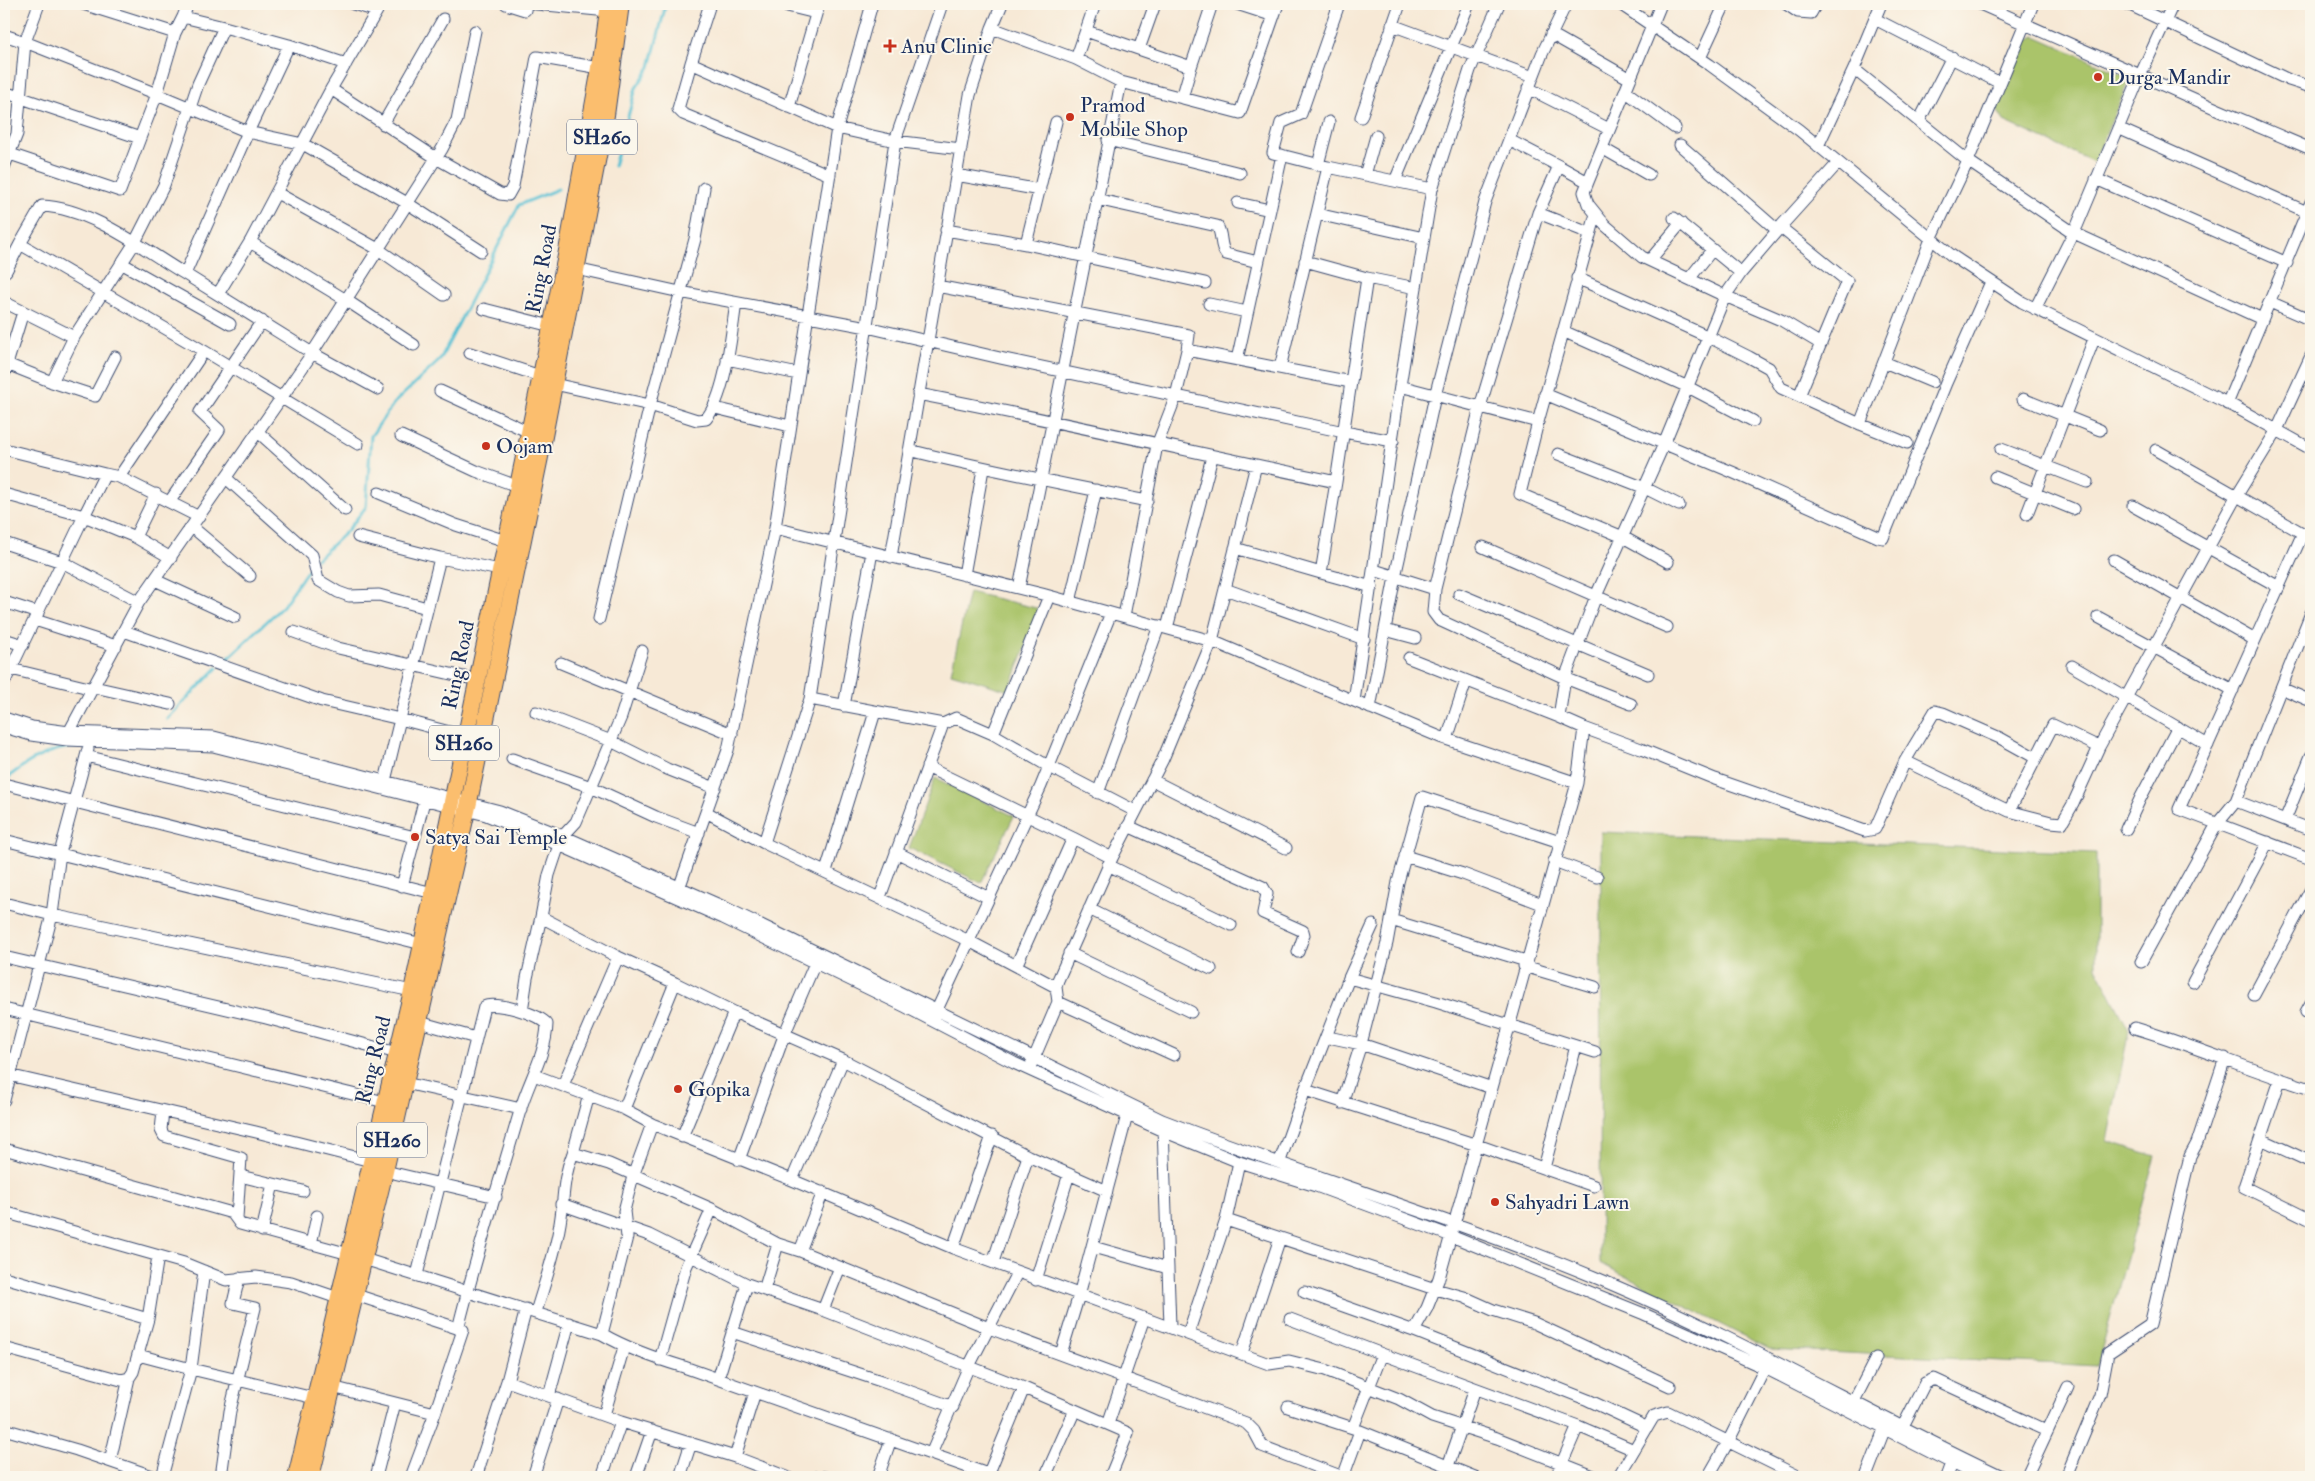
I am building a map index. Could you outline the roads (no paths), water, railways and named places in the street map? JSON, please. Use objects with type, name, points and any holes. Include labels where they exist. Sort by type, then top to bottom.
[{"type":"highway","name":"Ring Road","points":[[296,1477],[338,1298],[356,1256],[385,1171],[468,806],[566,287],[600,68],[613,6]]},
{"type":"highway","name":"Ring Road","points":[[311,1477],[356,1295],[356,1256],[371,1162],[433,894],[529,432],[547,380],[551,326],[566,287],[576,269],[606,115],[613,6]]},
{"type":"street","points":[[4,167],[7,153],[17,134],[25,42],[38,4]]},
{"type":"street","points":[[84,4],[175,33]]},
{"type":"street","points":[[7,153],[120,191],[157,94],[175,33],[188,4]]},
{"type":"street","points":[[218,294],[250,242],[332,89],[377,11],[353,4]]},
{"type":"street","points":[[506,4],[525,10],[526,4]]},
{"type":"street","points":[[536,4],[613,6]]},
{"type":"street","points":[[710,4],[678,109],[683,114],[830,175]]},
{"type":"street","points":[[780,4],[818,9],[789,107]]},
{"type":"street","points":[[678,892],[732,734],[774,528],[837,128],[872,4]]},
{"type":"street","points":[[764,843],[810,700],[895,141],[942,4]]},
{"type":"street","points":[[891,557],[970,95],[1002,4]]},
{"type":"street","points":[[1076,59],[1095,4]]},
{"type":"street","points":[[1139,49],[1155,4]]},
{"type":"street","points":[[1182,98],[1212,4]]},
{"type":"street","points":[[1237,4],[1274,16]]},
{"type":"street","points":[[992,28],[1076,59],[1121,82],[1240,113],[1278,4]]},
{"type":"street","points":[[1339,4],[1301,114],[1281,123],[1273,153],[1323,166],[1432,189]]},
{"type":"street","points":[[1360,117],[1400,4]]},
{"type":"street","points":[[1395,181],[1469,4]]},
{"type":"street","points":[[1354,701],[1400,386],[1432,189],[1476,56],[1498,4]]},
{"type":"street","points":[[1370,708],[1395,576],[1435,396],[1485,202],[1528,88],[1566,4]]},
{"type":"street","points":[[1620,4],[1700,58],[1818,146],[1931,239],[1991,282],[2035,309],[2228,404],[2311,449]]},
{"type":"street","points":[[1662,4],[1609,129],[1584,192],[1585,198],[1605,225],[1642,256],[1725,296],[1781,320],[1821,344]]},
{"type":"street","points":[[1700,58],[1725,4]]},
{"type":"street","points":[[1786,4],[1798,12],[1811,13],[1816,4]]},
{"type":"street","points":[[1818,146],[1854,69],[1880,4]]},
{"type":"street","points":[[1980,4],[2140,76],[2311,149]]},
{"type":"street","points":[[1860,424],[1931,239],[1968,161],[2033,4]]},
{"type":"street","points":[[2128,4],[2289,80],[2311,85]]},
{"type":"street","points":[[2035,309],[2074,233],[2140,76],[2173,4]]},
{"type":"street","points":[[183,16],[289,45],[346,64]]},
{"type":"street","points":[[384,124],[443,19]]},
{"type":"street","points":[[1875,19],[1952,56],[2000,83]]},
{"type":"street","points":[[1392,25],[1533,76]]},
{"type":"street","points":[[52,382],[74,337],[134,244],[164,185],[198,84],[224,27]]},
{"type":"street","points":[[69,732],[139,602],[312,353],[436,158],[457,120],[475,31]]},
{"type":"street","points":[[1086,31],[1191,67]]},
{"type":"street","points":[[1551,34],[1630,79]]},
{"type":"street","points":[[4,35],[191,107],[248,132],[303,144],[407,203],[482,251]]},
{"type":"street","points":[[185,274],[289,45]]},
{"type":"street","points":[[1919,121],[1952,56]]},
{"type":"street","points":[[332,89],[436,158],[500,194],[508,194],[513,186],[537,58],[600,68]]},
{"type":"street","points":[[691,63],[837,128],[895,141],[961,149]]},
{"type":"street","points":[[1854,69],[1968,161],[2074,233],[2262,319]]},
{"type":"street","points":[[1019,588],[1073,311],[1121,82]]},
{"type":"street","points":[[1528,88],[1609,129]]},
{"type":"street","points":[[1625,91],[1675,128]]},
{"type":"street","points":[[4,92],[140,138]]},
{"type":"street","points":[[1026,244],[1056,122]]},
{"type":"street","points":[[1280,368],[1317,214],[1329,122]]},
{"type":"street","points":[[2118,128],[2309,207],[2228,404]]},
{"type":"street","points":[[1364,175],[1376,136]]},
{"type":"street","points":[[1108,140],[1240,172]]},
{"type":"street","points":[[1508,140],[1588,182]]},
{"type":"street","points":[[1680,145],[1779,228],[1847,281],[1798,396]]},
{"type":"street","points":[[1602,148],[1649,175]]},
{"type":"street","points":[[1237,360],[1282,155]]},
{"type":"street","points":[[1559,717],[1565,678],[1596,596],[1664,444],[1725,296],[1741,273],[1779,228],[1838,163]]},
{"type":"street","points":[[1559,166],[1538,213],[1480,407],[1435,589],[1433,612],[1439,620],[1565,678],[1631,704]]},
{"type":"street","points":[[956,174],[1040,190]]},
{"type":"street","points":[[2096,179],[2287,263]]},
{"type":"street","points":[[599,619],[650,405],[695,239],[704,188]]},
{"type":"street","points":[[277,193],[378,249],[444,294]]},
{"type":"street","points":[[1096,199],[1213,224],[1220,229],[1223,250],[1226,254],[1258,262]]},
{"type":"street","points":[[1238,203],[1270,210]]},
{"type":"street","points":[[6,271],[42,206],[55,206],[99,222],[312,353],[378,389]]},
{"type":"street","points":[[1538,213],[1589,232]]},
{"type":"street","points":[[1317,214],[1424,238]]},
{"type":"street","points":[[1596,214],[1589,232],[1562,331],[1520,494],[1623,537],[1668,562]]},
{"type":"street","points":[[1650,260],[1678,220],[1741,273]]},
{"type":"street","points":[[946,230],[1026,244],[1205,283]]},
{"type":"street","points":[[250,242],[346,300],[414,345]]},
{"type":"street","points":[[20,244],[282,397],[358,444]]},
{"type":"street","points":[[1689,279],[1712,250]]},
{"type":"street","points":[[1306,261],[1367,278],[1416,288]]},
{"type":"street","points":[[121,263],[230,324]]},
{"type":"street","points":[[576,269],[736,303],[868,326],[927,342],[1393,441]]},
{"type":"street","points":[[1320,573],[1344,432],[1367,278]]},
{"type":"street","points":[[1577,278],[1709,337],[1769,368],[1778,386],[1860,424],[1907,443]]},
{"type":"street","points":[[1545,394],[1883,538],[1946,383],[1991,282]]},
{"type":"street","points":[[937,286],[1073,311],[1188,335],[1187,350],[1176,396],[1157,445],[1124,616]]},
{"type":"street","points":[[4,302],[74,337]]},
{"type":"street","points":[[2270,302],[2311,320]]},
{"type":"street","points":[[470,353],[547,380],[650,405],[697,420],[706,419],[715,408],[727,359],[736,303]]},
{"type":"street","points":[[1209,304],[1247,312]]},
{"type":"street","points":[[484,309],[551,326]]},
{"type":"street","points":[[23,312],[5,364],[95,396],[115,357]]},
{"type":"street","points":[[170,501],[220,430],[200,412],[262,321]]},
{"type":"street","points":[[1562,331],[1688,387],[1753,421]]},
{"type":"street","points":[[2027,514],[2094,339]]},
{"type":"street","points":[[1187,350],[1351,382]]},
{"type":"street","points":[[119,477],[204,351]]},
{"type":"street","points":[[1905,761],[2009,811],[2062,823],[2126,697],[2238,495],[2277,430],[2311,356]]},
{"type":"street","points":[[727,359],[798,374]]},
{"type":"street","points":[[1884,362],[1932,382]]},
{"type":"street","points":[[1400,386],[1538,422]]},
{"type":"street","points":[[440,391],[529,432]]},
{"type":"street","points":[[918,394],[1052,420],[1157,445],[1336,482]]},
{"type":"street","points":[[2023,399],[2100,430]]},
{"type":"street","points":[[715,408],[790,426]]},
{"type":"street","points":[[258,432],[345,510]]},
{"type":"street","points":[[401,436],[476,471],[517,486]]},
{"type":"street","points":[[4,449],[119,477],[199,517]]},
{"type":"street","points":[[2001,449],[2087,482]]},
{"type":"street","points":[[909,450],[983,469],[1040,478],[1147,501]]},
{"type":"street","points":[[2156,450],[2307,535],[2279,587],[2179,809],[2311,859]]},
{"type":"street","points":[[1558,454],[1645,488],[1679,504]]},
{"type":"street","points":[[1098,793],[1163,627],[1212,456]]},
{"type":"street","points":[[1030,1070],[1033,1058],[1058,1002],[1056,988],[1069,953],[1110,862],[1163,759],[1212,641],[1256,465]]},
{"type":"street","points":[[964,575],[983,469]]},
{"type":"street","points":[[4,683],[105,474]]},
{"type":"street","points":[[1995,477],[2073,509]]},
{"type":"street","points":[[226,478],[312,555],[317,568],[318,580],[349,596],[378,595],[427,608]]},
{"type":"street","points":[[1070,602],[1096,490]]},
{"type":"street","points":[[378,493],[456,525],[506,542]]},
{"type":"street","points":[[4,494],[84,516],[135,537],[171,558]]},
{"type":"street","points":[[135,537],[156,494]]},
{"type":"street","points":[[2133,506],[2279,587]]},
{"type":"street","points":[[192,527],[250,576]]},
{"type":"street","points":[[774,528],[1019,588],[1212,641],[1447,739],[1577,783]]},
{"type":"street","points":[[358,537],[440,558],[500,570]]},
{"type":"street","points":[[4,543],[62,562],[139,602]]},
{"type":"street","points":[[1484,547],[1667,627]]},
{"type":"street","points":[[1235,548],[1372,587]]},
{"type":"street","points":[[844,706],[872,552]]},
{"type":"street","points":[[386,781],[440,558]]},
{"type":"street","points":[[2114,560],[2255,640]]},
{"type":"street","points":[[1374,570],[1435,589]]},
{"type":"street","points":[[155,580],[235,617]]},
{"type":"street","points":[[1225,589],[1364,639]]},
{"type":"street","points":[[1459,594],[1648,674]]},
{"type":"street","points":[[993,734],[1049,596]]},
{"type":"street","points":[[4,602],[116,646]]},
{"type":"street","points":[[934,1016],[1028,815],[1111,613]]},
{"type":"street","points":[[2141,962],[2217,824],[2236,801],[2311,613]]},
{"type":"street","points":[[2098,617],[2233,690]]},
{"type":"street","points":[[1385,630],[1415,638]]},
{"type":"street","points":[[124,631],[322,701],[465,736]]},
{"type":"street","points":[[294,632],[338,648],[477,680]]},
{"type":"street","points":[[4,639],[23,645]]},
{"type":"street","points":[[522,1011],[527,978],[549,875],[561,840],[576,822],[592,787],[629,693],[642,650]]},
{"type":"street","points":[[1409,658],[1715,780],[1865,831],[1875,829],[1881,820],[1905,761],[1935,712],[1943,712],[2036,758]]},
{"type":"street","points":[[561,663],[629,693],[732,734]]},
{"type":"street","points":[[2072,666],[2208,745]]},
{"type":"street","points":[[11,669],[170,704]]},
{"type":"street","points":[[1447,739],[1466,681]]},
{"type":"street","points":[[2281,688],[2311,701]]},
{"type":"street","points":[[810,700],[943,724],[956,718],[993,734],[1048,766],[1135,811]]},
{"type":"street","points":[[536,712],[611,741],[667,769],[715,788]]},
{"type":"street","points":[[826,871],[875,712]]},
{"type":"street","points":[[4,718],[32,727],[90,736],[213,746],[425,795]]},
{"type":"street","points":[[880,897],[943,724]]},
{"type":"street","points":[[2009,811],[2053,725],[2099,747]]},
{"type":"street","points":[[4,727],[58,739],[90,736],[214,738],[386,781],[451,803],[487,811],[561,840],[678,892],[724,907],[817,958],[934,1016],[1030,1070],[1129,1110]]},
{"type":"street","points":[[2126,829],[2178,727]]},
{"type":"street","points":[[1414,1331],[1435,1289],[1477,1145],[1525,964],[1577,783],[1584,728]]},
{"type":"street","points":[[4,1100],[7,1075],[26,1014],[52,915],[60,853],[90,736]]},
{"type":"street","points":[[86,756],[415,837]]},
{"type":"street","points":[[2285,820],[2311,756]]},
{"type":"street","points":[[512,759],[592,787],[648,813],[699,833]]},
{"type":"street","points":[[927,767],[1073,838],[1110,862],[1231,925]]},
{"type":"street","points":[[1152,780],[1286,848]]},
{"type":"street","points":[[4,784],[433,894]]},
{"type":"street","points":[[402,886],[425,795]]},
{"type":"street","points":[[1342,1103],[1361,1044],[1422,797],[1560,842]]},
{"type":"street","points":[[2236,801],[2311,830]]},
{"type":"street","points":[[706,812],[764,843],[969,941],[1056,988]]},
{"type":"street","points":[[1128,826],[1263,888],[1267,894],[1263,913],[1303,931],[1304,935],[1298,952]]},
{"type":"street","points":[[1016,966],[1073,838]]},
{"type":"street","points":[[4,840],[422,944]]},
{"type":"street","points":[[2193,982],[2268,842]]},
{"type":"street","points":[[896,852],[989,898]]},
{"type":"street","points":[[1406,856],[1463,874],[1542,904]]},
{"type":"street","points":[[1554,861],[1597,877]]},
{"type":"street","points":[[2254,995],[2311,888]]},
{"type":"street","points":[[4,903],[52,915],[412,991]]},
{"type":"street","points":[[1089,909],[1211,969]]},
{"type":"street","points":[[541,918],[734,1012],[843,1060],[1028,1156],[1107,1191]]},
{"type":"street","points":[[1391,920],[1595,988]]},
{"type":"street","points":[[1280,1162],[1305,1090],[1328,1037],[1349,978],[1373,925]]},
{"type":"street","points":[[1069,953],[1191,1012]]},
{"type":"street","points":[[4,957],[266,1018],[397,1053]]},
{"type":"street","points":[[563,1085],[618,957]]},
{"type":"street","points":[[739,1160],[785,1034],[817,958]]},
{"type":"street","points":[[1349,978],[1436,1002],[1595,1052]]},
{"type":"street","points":[[624,1110],[675,983]]},
{"type":"street","points":[[1058,1002],[1174,1055]]},
{"type":"street","points":[[417,1275],[484,1007],[487,1005],[522,1011],[543,1019],[548,1024],[534,1075],[520,1109],[496,1197],[467,1291],[458,1329]]},
{"type":"street","points":[[4,1009],[385,1102]]},
{"type":"street","points":[[682,1137],[734,1012]]},
{"type":"street","points":[[934,1016],[1033,1058],[1129,1110],[1239,1162],[1300,1180],[1451,1236],[1767,1363],[1854,1401],[1886,1424],[1902,1428],[1953,1458],[1979,1477]]},
{"type":"street","points":[[419,1022],[476,1038]]},
{"type":"street","points":[[2135,1028],[2225,1058],[2280,1080],[2311,1089]]},
{"type":"street","points":[[1328,1037],[1361,1044],[1492,1088]]},
{"type":"street","points":[[1544,1168],[1576,1046]]},
{"type":"street","points":[[2066,1477],[2100,1395],[2108,1353],[2150,1325],[2190,1156],[2197,1143],[2225,1058]]},
{"type":"street","points":[[792,1180],[843,1060]]},
{"type":"street","points":[[7,1075],[256,1132],[371,1162]]},
{"type":"street","points":[[534,1075],[589,1095],[682,1137],[823,1192],[1017,1273],[1170,1326],[1269,1364],[1289,1361],[1308,1365],[1399,1398],[1432,1417],[1461,1426],[1596,1477]]},
{"type":"street","points":[[2280,1080],[2244,1187],[2311,1220]]},
{"type":"street","points":[[406,1083],[520,1109]]},
{"type":"street","points":[[1305,1090],[1477,1145],[1594,1186]]},
{"type":"street","points":[[476,1477],[560,1228],[561,1204],[566,1171],[574,1153],[589,1095]]},
{"type":"street","points":[[1061,1354],[1093,1247],[1129,1110]]},
{"type":"street","points":[[163,1111],[161,1130],[164,1136],[241,1158],[237,1218]]},
{"type":"street","points":[[602,1334],[627,1237],[624,1225],[624,1210],[633,1176],[652,1124]]},
{"type":"street","points":[[1162,1126],[1223,1143],[1280,1162],[1454,1223],[1599,1279],[1953,1458],[2004,1477]]},
{"type":"street","points":[[1162,1126],[1170,1326]]},
{"type":"street","points":[[954,1248],[992,1136]]},
{"type":"street","points":[[2261,1139],[2311,1162]]},
{"type":"street","points":[[4,1149],[232,1213],[240,1224],[356,1256],[531,1310],[602,1334],[624,1347],[660,1360],[891,1439],[992,1476],[1024,1388]]},
{"type":"street","points":[[574,1153],[609,1164],[712,1209],[778,1244],[800,1251],[989,1328],[1246,1423],[1254,1431],[1262,1446],[1343,1477],[1356,1429],[1382,1354]]},
{"type":"street","points":[[993,1262],[1028,1156]]},
{"type":"street","points":[[1188,1334],[1226,1220],[1239,1162]]},
{"type":"street","points":[[385,1171],[496,1197]]},
{"type":"street","points":[[1036,1280],[1069,1174]]},
{"type":"street","points":[[240,1176],[303,1191]]},
{"type":"street","points":[[262,1231],[273,1184]]},
{"type":"street","points":[[800,1251],[823,1192]]},
{"type":"street","points":[[561,1204],[624,1225],[691,1255],[746,1284],[823,1310],[969,1366],[1128,1433],[1110,1477]]},
{"type":"street","points":[[660,1360],[679,1290],[691,1255],[712,1209]]},
{"type":"street","points":[[4,1212],[158,1256],[226,1280],[256,1277],[291,1282],[338,1298]]},
{"type":"street","points":[[311,1244],[317,1216]]},
{"type":"street","points":[[1226,1220],[1435,1289],[1464,1296],[1493,1310],[1534,1323],[1670,1386]]},
{"type":"street","points":[[1242,1353],[1280,1238]]},
{"type":"street","points":[[764,1290],[778,1244]]},
{"type":"street","points":[[1093,1247],[1168,1268]]},
{"type":"street","points":[[110,1462],[129,1378],[133,1372],[148,1319],[158,1256]]},
{"type":"street","points":[[823,1310],[840,1267]]},
{"type":"street","points":[[162,1477],[190,1369],[204,1271]]},
{"type":"street","points":[[931,1454],[969,1366],[1017,1273]]},
{"type":"street","points":[[4,1277],[148,1319]]},
{"type":"street","points":[[221,1477],[227,1427],[255,1308],[233,1303],[239,1278]]},
{"type":"street","points":[[718,1379],[746,1284]]},
{"type":"street","points":[[1304,1292],[1414,1331],[1588,1400],[1646,1428]]},
{"type":"street","points":[[356,1295],[463,1330],[411,1477]]},
{"type":"street","points":[[1108,1424],[1144,1318]]},
{"type":"street","points":[[1290,1319],[1475,1390],[1578,1426],[1634,1450]]},
{"type":"street","points":[[533,1477],[554,1397],[569,1323]]},
{"type":"street","points":[[732,1332],[881,1381],[952,1407]]},
{"type":"street","points":[[604,1415],[624,1347]]},
{"type":"street","points":[[4,1348],[121,1380],[129,1378]]},
{"type":"street","points":[[138,1355],[314,1398]]},
{"type":"street","points":[[1854,1401],[1876,1358]]},
{"type":"street","points":[[1708,1477],[1728,1442],[1767,1363]]},
{"type":"street","points":[[1902,1428],[1925,1383],[1934,1379],[2047,1431]]},
{"type":"street","points":[[507,1381],[621,1422],[735,1457],[788,1477]]},
{"type":"street","points":[[332,1387],[435,1413]]},
{"type":"street","points":[[2026,1477],[2068,1387]]},
{"type":"street","points":[[1453,1471],[1461,1426],[1475,1390]]},
{"type":"street","points":[[735,1457],[754,1392]]},
{"type":"street","points":[[376,1477],[395,1403]]},
{"type":"street","points":[[1288,1408],[1356,1429],[1453,1471],[1475,1477]]},
{"type":"street","points":[[1045,1477],[1075,1410]]},
{"type":"street","points":[[1618,1477],[1654,1416],[1668,1412],[1800,1477]]},
{"type":"street","points":[[602,1477],[621,1422]]},
{"type":"street","points":[[1866,1477],[1886,1424]]},
{"type":"street","points":[[1556,1477],[1578,1426]]},
{"type":"street","points":[[4,1429],[155,1477]]},
{"type":"street","points":[[636,1477],[652,1431]]},
{"type":"street","points":[[878,1477],[891,1439]]},
{"type":"street","points":[[681,1477],[691,1444]]},
{"type":"street","points":[[1946,1477],[1953,1458]]},
{"type":"street","points":[[817,1477],[825,1477]]},
{"type":"waterway","points":[[614,166],[636,88],[650,67],[666,4]]},
{"type":"waterway","points":[[317,559],[347,531],[366,507],[371,436],[394,403],[440,360],[519,205],[558,189]]},
{"type":"waterway","points":[[224,662],[283,606],[311,565]]},
{"type":"waterway","points":[[167,719],[217,668]]},
{"type":"waterway","points":[[5,780],[30,761],[59,749],[80,746]]},
{"type":"place","name":"Anu Clinic","points":[[890,46]]},
{"type":"place","name":"Durga Mandir","points":[[2098,77]]},
{"type":"place","name":"Pramod Mobile Shop","points":[[1070,117]]},
{"type":"place","name":"Oojam","points":[[486,446]]},
{"type":"place","name":"Satya Sai Temple","points":[[415,837]]},
{"type":"place","name":"Gopika","points":[[678,1089]]},
{"type":"place","name":"Sahyadri Lawn","points":[[1495,1202]]}]
